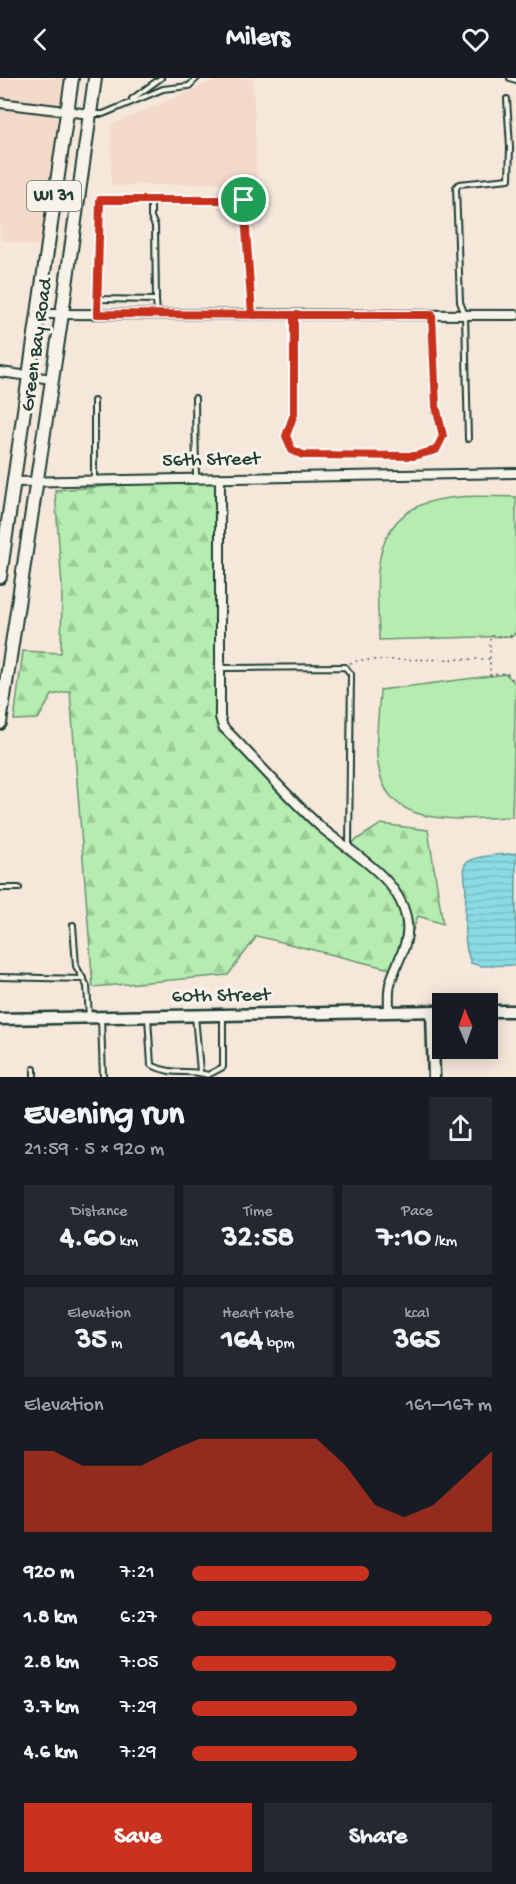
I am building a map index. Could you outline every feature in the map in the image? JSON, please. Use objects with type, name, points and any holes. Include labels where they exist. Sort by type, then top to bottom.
[{"type":"main road","name":"Green Bay Road","points":[[0,577],[27,376],[72,78]]},
{"type":"main road","name":"Green Bay Road","points":[[0,723],[38,481],[93,82]]},
{"type":"street","points":[[0,103],[90,114]]},
{"type":"street","points":[[36,314],[516,315]]},
{"type":"street","points":[[0,372],[52,379]]},
{"type":"street","name":"56th Street","points":[[14,482],[516,473]]},
{"type":"street","points":[[220,477],[220,717],[223,727],[324,829],[349,847],[390,888],[406,916],[407,937],[390,985],[389,1012]]},
{"type":"street","name":"60th Street","points":[[2,1018],[432,1011]]},
{"type":"street","points":[[498,1011],[516,1011]]},
{"type":"street","points":[[434,1077],[435,1059]]},
{"type":"lane","points":[[127,103],[160,78]]},
{"type":"lane","points":[[90,114],[103,114],[163,88],[189,86],[197,78]]},
{"type":"lane","points":[[510,78],[516,80]]},
{"type":"lane","points":[[468,439],[465,315],[460,302],[456,187],[459,184],[509,179],[507,99]]},
{"type":"lane","points":[[97,314],[100,200],[244,200],[252,315]]},
{"type":"lane","points":[[151,200],[151,217],[155,226],[157,314]]},
{"type":"lane","points":[[98,299],[156,300]]},
{"type":"lane","points":[[294,315],[294,414],[286,436],[292,450],[303,455],[414,456],[436,450],[443,436],[436,406],[432,315]]},
{"type":"lane","points":[[195,398],[195,478]]},
{"type":"lane","points":[[94,401],[94,480]]},
{"type":"lane","points":[[220,668],[345,667],[351,674],[349,847]]},
{"type":"lane","points":[[0,888],[19,888]]},
{"type":"lane","points":[[73,925],[76,966],[84,979],[89,1018]]},
{"type":"lane","points":[[0,977],[84,979]]},
{"type":"lane","points":[[148,1016],[152,1065],[175,1075],[200,1071],[208,1074],[223,1067],[223,1015]]},
{"type":"lane","points":[[195,1016],[200,1071]]},
{"type":"lane","points":[[101,1017],[103,1077]]},
{"type":"lane","points":[[34,1069],[34,1077]]},
{"type":"path","points":[[516,633],[513,636],[490,636],[490,675],[507,673],[516,684]]},
{"type":"path","points":[[345,667],[360,660],[490,659]]},
{"type":"shaded area","points":[[0,78],[63,78],[40,247],[0,239]]},
{"type":"shaded area","points":[[220,78],[253,78],[257,182],[111,186],[111,125]]},
{"type":"green space","points":[[220,478],[223,727],[324,829],[350,844],[381,824],[428,830],[443,924],[418,916],[398,971],[257,936],[228,975],[93,987],[70,691],[52,695],[38,719],[14,720],[23,651],[61,653],[62,587],[55,490]]},
{"type":"green space","points":[[516,497],[516,632],[513,636],[379,640],[378,571],[383,544],[394,525],[408,511],[426,503],[447,498]]},
{"type":"green space","points":[[506,674],[516,684],[512,817],[454,819],[434,817],[416,813],[400,805],[388,792],[378,764],[380,690]]},
{"type":"water","points":[[516,853],[516,965],[480,966],[471,963],[465,937],[465,864],[475,858]]},
{"type":"route","points":[[244,200],[100,200],[97,314],[294,315],[294,414],[294,417],[286,436],[292,450],[303,455],[414,456],[436,450],[442,441],[443,431],[436,411],[432,315],[252,315],[244,200]]}]
